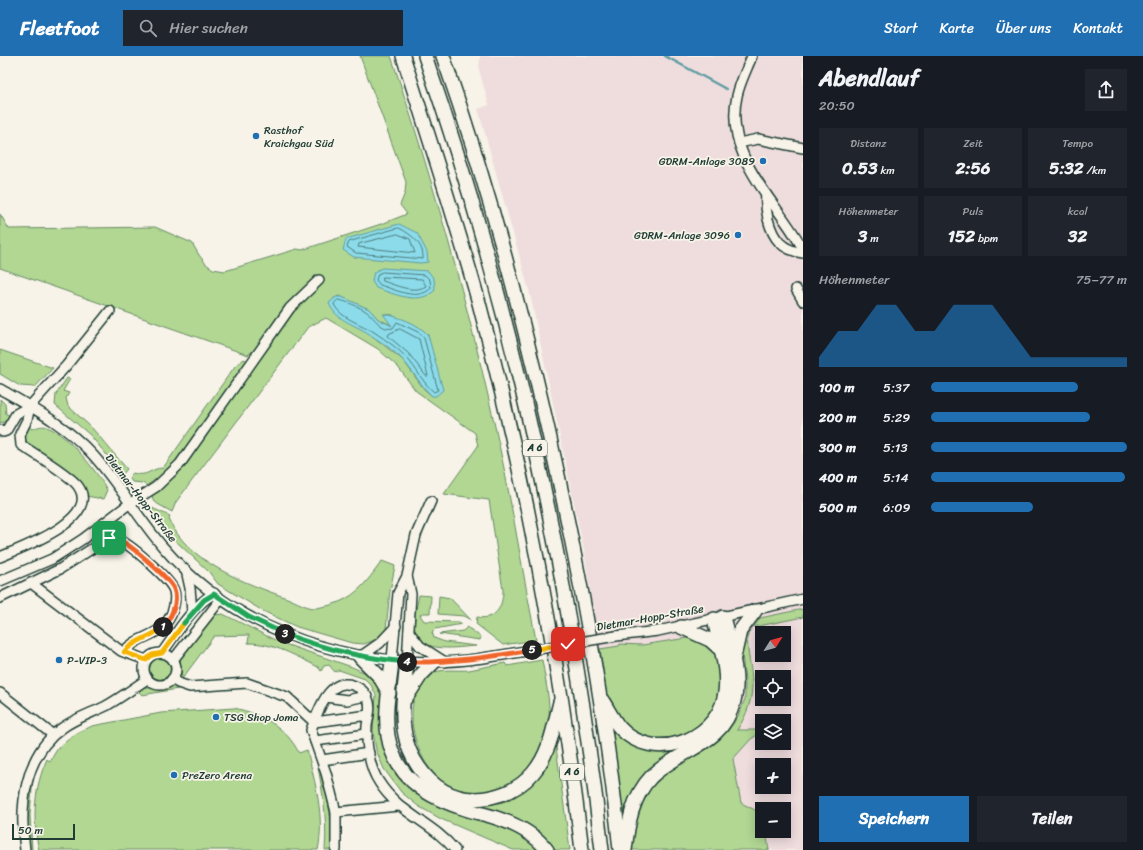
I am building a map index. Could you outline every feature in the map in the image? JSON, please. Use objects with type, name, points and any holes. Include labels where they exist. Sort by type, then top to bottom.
[{"type":"highway","name":"A 6","points":[[403,56],[457,224],[497,378],[538,557],[562,695],[582,850]]},
{"type":"highway","name":"A 6","points":[[425,56],[483,242],[530,426],[576,656],[602,850]]},
{"type":"highway","points":[[443,56],[510,270],[550,437],[579,577],[600,697],[620,850]]},
{"type":"highway","points":[[452,56],[477,138],[484,184]]},
{"type":"highway","points":[[733,660],[740,631],[755,611]]},
{"type":"highway","points":[[600,697],[621,728],[637,739],[665,746],[681,743],[697,737],[717,715],[722,705],[725,683],[720,650],[719,618]]},
{"type":"highway","points":[[625,850],[630,816],[641,790],[650,778],[662,768],[701,746],[715,735],[724,724],[734,701],[736,688],[733,660],[719,618]]},
{"type":"highway","points":[[681,627],[710,640],[720,650]]},
{"type":"highway","points":[[360,657],[379,676],[389,693]]},
{"type":"highway","points":[[392,660],[389,693],[388,736],[393,752],[401,768],[423,791],[439,801],[515,825],[534,837],[547,850]]},
{"type":"highway","points":[[407,662],[403,720],[405,736],[418,766],[429,780],[444,791],[466,797],[480,799],[499,795],[512,790],[533,773],[548,748],[562,695]]},
{"type":"highway","points":[[404,701],[421,675],[440,662]]},
{"type":"street","points":[[752,56],[737,95],[736,129],[739,143],[749,168],[788,223],[803,250]]},
{"type":"street","points":[[739,143],[758,139],[803,148]]},
{"type":"street","points":[[766,194],[765,203],[767,214],[771,231],[777,242],[792,252],[803,253]]},
{"type":"street","points":[[0,581],[52,559],[83,539],[129,504],[156,487],[180,464],[290,308],[319,280]]},
{"type":"street","points":[[796,290],[803,301]]},
{"type":"street","points":[[0,430],[3,432],[6,430],[16,414],[30,406],[70,361],[110,311]]},
{"type":"street","name":"Dietmar-Hopp-Straße","points":[[0,389],[55,422],[82,444],[104,469],[129,504],[164,548],[186,570],[217,596],[249,617],[282,633],[319,647],[360,657],[407,662],[440,662],[520,652],[681,627],[803,599]]},
{"type":"street","points":[[0,557],[34,542],[69,522],[82,506],[81,493],[74,481],[21,445],[20,434],[27,420],[30,406]]},
{"type":"street","points":[[392,660],[398,593],[407,576],[416,535],[431,501]]},
{"type":"street","points":[[0,598],[60,569],[109,538],[122,541],[156,568],[169,582],[174,590],[175,598],[172,614],[164,625],[155,634],[130,645],[124,652]]},
{"type":"street","points":[[186,570],[190,588],[192,612]]},
{"type":"street","points":[[407,576],[411,600],[407,662]]},
{"type":"street","points":[[31,583],[124,652],[146,660]]},
{"type":"street","points":[[162,653],[192,612],[204,600],[217,596]]},
{"type":"street","points":[[173,660],[217,596]]},
{"type":"street","points":[[398,598],[411,600]]},
{"type":"street","points":[[360,657],[380,643],[396,626]]},
{"type":"street","points":[[409,632],[420,646],[440,662]]},
{"type":"street","points":[[171,641],[174,646],[182,647]]},
{"type":"street","points":[[162,653],[168,655],[173,660],[176,670],[172,679],[164,685],[158,685],[147,679],[144,669],[146,660],[152,655],[162,653]]},
{"type":"street","points":[[24,850],[23,821],[25,794],[29,774],[47,741],[53,735],[76,720],[122,696],[147,679]]},
{"type":"street","points":[[172,679],[178,683],[190,687],[247,683],[288,696],[314,722]]},
{"type":"street","points":[[336,850],[336,812],[322,760],[311,730],[326,697],[338,685],[352,684],[366,696],[370,706],[367,734],[369,752],[378,780],[399,806],[429,827],[455,850]]},
{"type":"street","points":[[0,693],[53,735]]},
{"type":"street","points":[[326,697],[347,700],[366,696]]},
{"type":"street","points":[[314,722],[369,715]]},
{"type":"street","points":[[315,741],[367,734]]},
{"type":"street","points":[[322,760],[369,752]]},
{"type":"street","points":[[336,812],[399,806]]},
{"type":"shaded area","points":[[480,56],[803,56],[803,850],[628,850],[584,551],[530,294],[478,109],[489,105],[479,70]]},
{"type":"green space","points":[[360,56],[391,56],[440,211],[494,420],[536,640],[503,645],[476,624],[477,617],[490,617],[498,611],[503,596],[489,500],[444,494],[478,446],[475,433],[416,391],[398,367],[378,349],[326,318],[308,327],[176,502],[172,512],[154,502],[152,496],[182,469],[261,349],[257,347],[248,355],[0,268],[0,214],[9,229],[155,227],[192,243],[206,264],[213,269],[225,271],[297,249],[302,250],[407,214],[400,205],[405,193],[406,182]],"holes":[[[339,296],[369,309],[378,319],[394,326],[384,314],[393,315],[432,396],[424,389],[403,360],[371,335],[333,299]]]},
{"type":"green space","points":[[0,350],[53,368],[35,387],[20,386],[0,374]]},
{"type":"green space","points":[[244,359],[248,361],[178,460],[165,473],[146,486],[143,483],[132,482],[129,477],[133,473],[146,474],[155,469],[163,468],[235,366]]},
{"type":"green space","points":[[67,378],[70,379],[63,391],[69,393],[66,398],[68,406],[92,428],[127,469],[122,475],[90,435],[55,405],[56,394]]},
{"type":"green space","points":[[0,399],[5,404],[6,414],[11,416],[4,422],[0,423]]},
{"type":"green space","points":[[28,426],[32,429],[45,426],[55,431],[73,445],[96,473],[107,490],[103,499],[86,496],[27,445],[24,434]]},
{"type":"green space","points":[[152,508],[170,516],[169,519],[178,534],[189,547],[203,559],[219,569],[236,578],[312,608],[327,606],[345,599],[365,583],[382,561],[395,566],[390,591],[386,629],[375,640],[364,644],[352,643],[297,627],[263,611],[218,584],[209,572],[165,531],[153,514]]},
{"type":"green space","points":[[419,595],[431,596],[430,613],[423,613],[420,615],[424,621],[459,622],[462,624],[435,629],[432,632],[434,638],[445,642],[476,646],[441,648],[425,643],[419,638],[415,630],[414,621]]},
{"type":"green space","points":[[439,596],[450,598],[471,620],[464,616],[438,614]]},
{"type":"green space","points":[[803,609],[803,617],[754,627],[760,618]]},
{"type":"green space","points":[[223,614],[279,642],[352,667],[370,675],[382,695],[382,712],[416,792],[439,807],[500,825],[529,839],[540,850],[513,850],[441,819],[418,806],[401,792],[384,769],[376,750],[373,731],[376,695],[371,685],[365,679],[339,670],[335,672],[329,665],[324,666],[321,671],[318,667],[284,651],[267,645],[248,643],[249,635],[214,636],[182,679],[180,659],[183,651],[208,619],[214,615]]},
{"type":"green space","points":[[467,627],[481,637],[480,640],[439,634],[463,631]]},
{"type":"green space","points":[[749,628],[748,649],[752,687],[750,700],[744,719],[737,730],[755,730],[755,736],[733,759],[741,803],[755,810],[755,838],[767,838],[769,850],[629,850],[632,822],[649,786],[680,761],[697,754],[714,743],[728,731],[738,716],[745,699],[745,680],[741,646],[743,634]]},
{"type":"green space","points":[[687,638],[703,641],[713,649],[717,657],[721,695],[705,725],[666,743],[639,737],[619,720],[607,698],[600,649],[619,646],[620,644],[642,645]]},
{"type":"green space","points":[[160,658],[168,661],[171,669],[168,677],[160,680],[152,677],[149,669],[152,661]]},
{"type":"green space","points":[[542,660],[549,707],[549,726],[542,750],[535,763],[526,774],[514,783],[502,789],[488,793],[473,794],[458,792],[440,780],[426,763],[414,734],[412,723],[413,701],[418,686],[421,682],[430,674],[439,671],[469,670],[505,663],[507,666]]},
{"type":"green space","points":[[178,686],[178,689],[142,695],[138,690],[142,687],[158,689]]},
{"type":"green space","name":"PreZero Arena","points":[[234,708],[254,714],[272,723],[287,736],[299,753],[307,750],[316,787],[320,812],[320,838],[318,850],[39,850],[35,827],[35,815],[39,781],[47,759],[50,761],[58,748],[74,735],[92,726],[161,713]]},
{"type":"green space","points":[[611,723],[616,730],[677,748],[679,752],[624,819]]},
{"type":"green space","points":[[556,747],[570,850],[553,850],[537,834],[479,807],[479,803],[497,800]]},
{"type":"green space","points":[[314,748],[328,798],[332,850],[325,850],[325,811]]},
{"type":"green space","points":[[33,776],[30,815],[32,850],[29,850],[29,794]]},
{"type":"water","points":[[399,224],[417,233],[427,252],[428,262],[421,263],[354,257],[343,250],[346,239]]},
{"type":"water","points":[[382,268],[428,271],[434,279],[435,290],[429,295],[414,298],[376,288],[372,281],[374,272]]},
{"type":"water","points":[[336,297],[342,297],[369,309],[378,319],[392,326],[383,314],[408,321],[424,331],[428,335],[443,390],[436,396],[432,396],[395,353],[366,332],[336,314],[329,303]]},
{"type":"waterway","points":[[665,56],[726,89]]},
{"type":"place","name":"Rasthof Kraichgau Süd","points":[[256,136]]},
{"type":"place","name":"GDRM-Anlage 3089","points":[[763,161]]},
{"type":"place","name":"GDRM-Anlage 3096","points":[[738,235]]},
{"type":"place","name":"P-VIP-3","points":[[59,660]]},
{"type":"place","name":"TSG Shop Joma","points":[[216,717]]},
{"type":"place","name":"PreZero Arena","points":[[174,775]]},
{"type":"route","points":[[109,538],[122,541],[156,568],[174,590],[175,598],[172,614],[164,625],[155,634],[136,641],[130,645],[124,652],[146,660],[152,655],[162,653],[192,612],[204,600],[214,594],[249,617],[282,633],[319,647],[360,657],[407,662],[434,662],[484,658],[568,644]]}]
